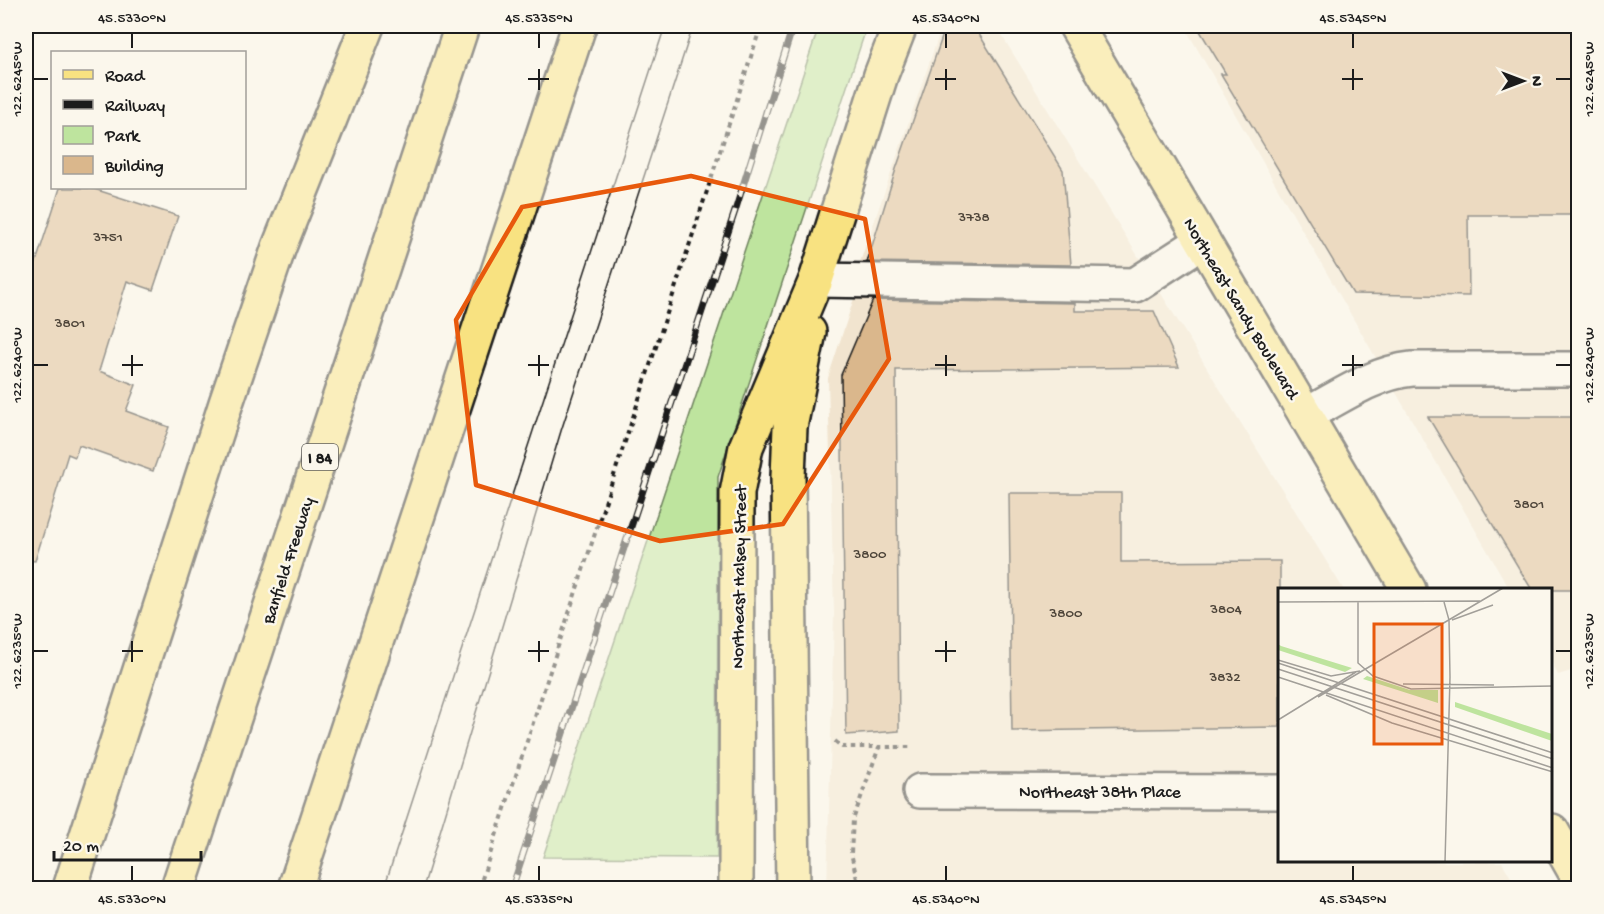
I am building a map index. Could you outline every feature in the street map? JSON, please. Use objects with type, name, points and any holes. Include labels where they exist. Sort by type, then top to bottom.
[{"type":"main road","points":[[70,888],[226,403],[279,247],[367,26]]},
{"type":"main road","name":"Banfield Freeway","points":[[178,888],[462,26]]},
{"type":"main road","points":[[295,888],[579,26]]},
{"type":"main road","name":"Northeast Halsey Street","points":[[736,888],[737,493],[740,473],[746,447],[816,280],[881,75],[900,26]]},
{"type":"main road","name":"Northeast Sandy Boulevard","points":[[1076,26],[1408,588]]},
{"type":"main road","name":"Northeast Halsey Street","points":[[793,888],[788,477],[790,428],[806,354],[816,280]]},
{"type":"main road","points":[[1553,834],[1578,877]]},
{"type":"street","points":[[816,280],[1135,285],[1203,241]]},
{"type":"street","points":[[1306,416],[1377,377],[1393,371],[1578,369]]},
{"type":"street","name":"Northeast 38th Place","points":[[920,791],[1278,792]]},
{"type":"path","points":[[479,888],[761,26]]},
{"type":"path","points":[[834,740],[842,747],[912,747],[920,791]]},
{"type":"path","points":[[859,888],[851,853],[853,820],[879,747]]},
{"type":"highlighted area","points":[[691,176],[865,219],[889,359],[783,524],[660,541],[476,485],[456,320],[522,207]]},
{"type":"shaded area","points":[[942,26],[996,26],[1343,588],[1278,588],[1278,863],[1503,863],[1517,888],[827,888],[834,614],[828,378],[857,289],[858,268]]},
{"type":"shaded area","points":[[1184,26],[1578,26],[1578,669],[1558,675],[1553,665],[1553,588],[1509,588]]},
{"type":"green space","points":[[819,26],[867,26],[718,477],[717,858],[543,857]]},
{"type":"building","points":[[946,26],[974,26],[1063,170],[1071,265],[867,262],[896,169]]},
{"type":"building","points":[[1197,26],[1578,26],[1578,215],[1468,215],[1469,296],[1353,294],[1221,74],[1226,74]]},
{"type":"building","points":[[60,189],[94,189],[178,216],[153,290],[127,281],[99,371],[136,385],[126,411],[169,427],[153,471],[79,445],[75,457],[68,454],[35,561],[26,560],[26,293]]},
{"type":"building","points":[[873,300],[1075,303],[1075,311],[1154,311],[1179,367],[896,370],[899,731],[846,735],[841,375]]},
{"type":"building","points":[[1428,417],[1578,417],[1578,590],[1531,588]]},
{"type":"building","points":[[1009,493],[1121,493],[1121,562],[1280,561],[1278,727],[1012,731]]},
{"type":"tram line","points":[[384,888],[665,26]]},
{"type":"tram line","points":[[423,888],[561,431],[693,26]]},
{"type":"railway","points":[[512,888],[736,208],[793,26]]}]
